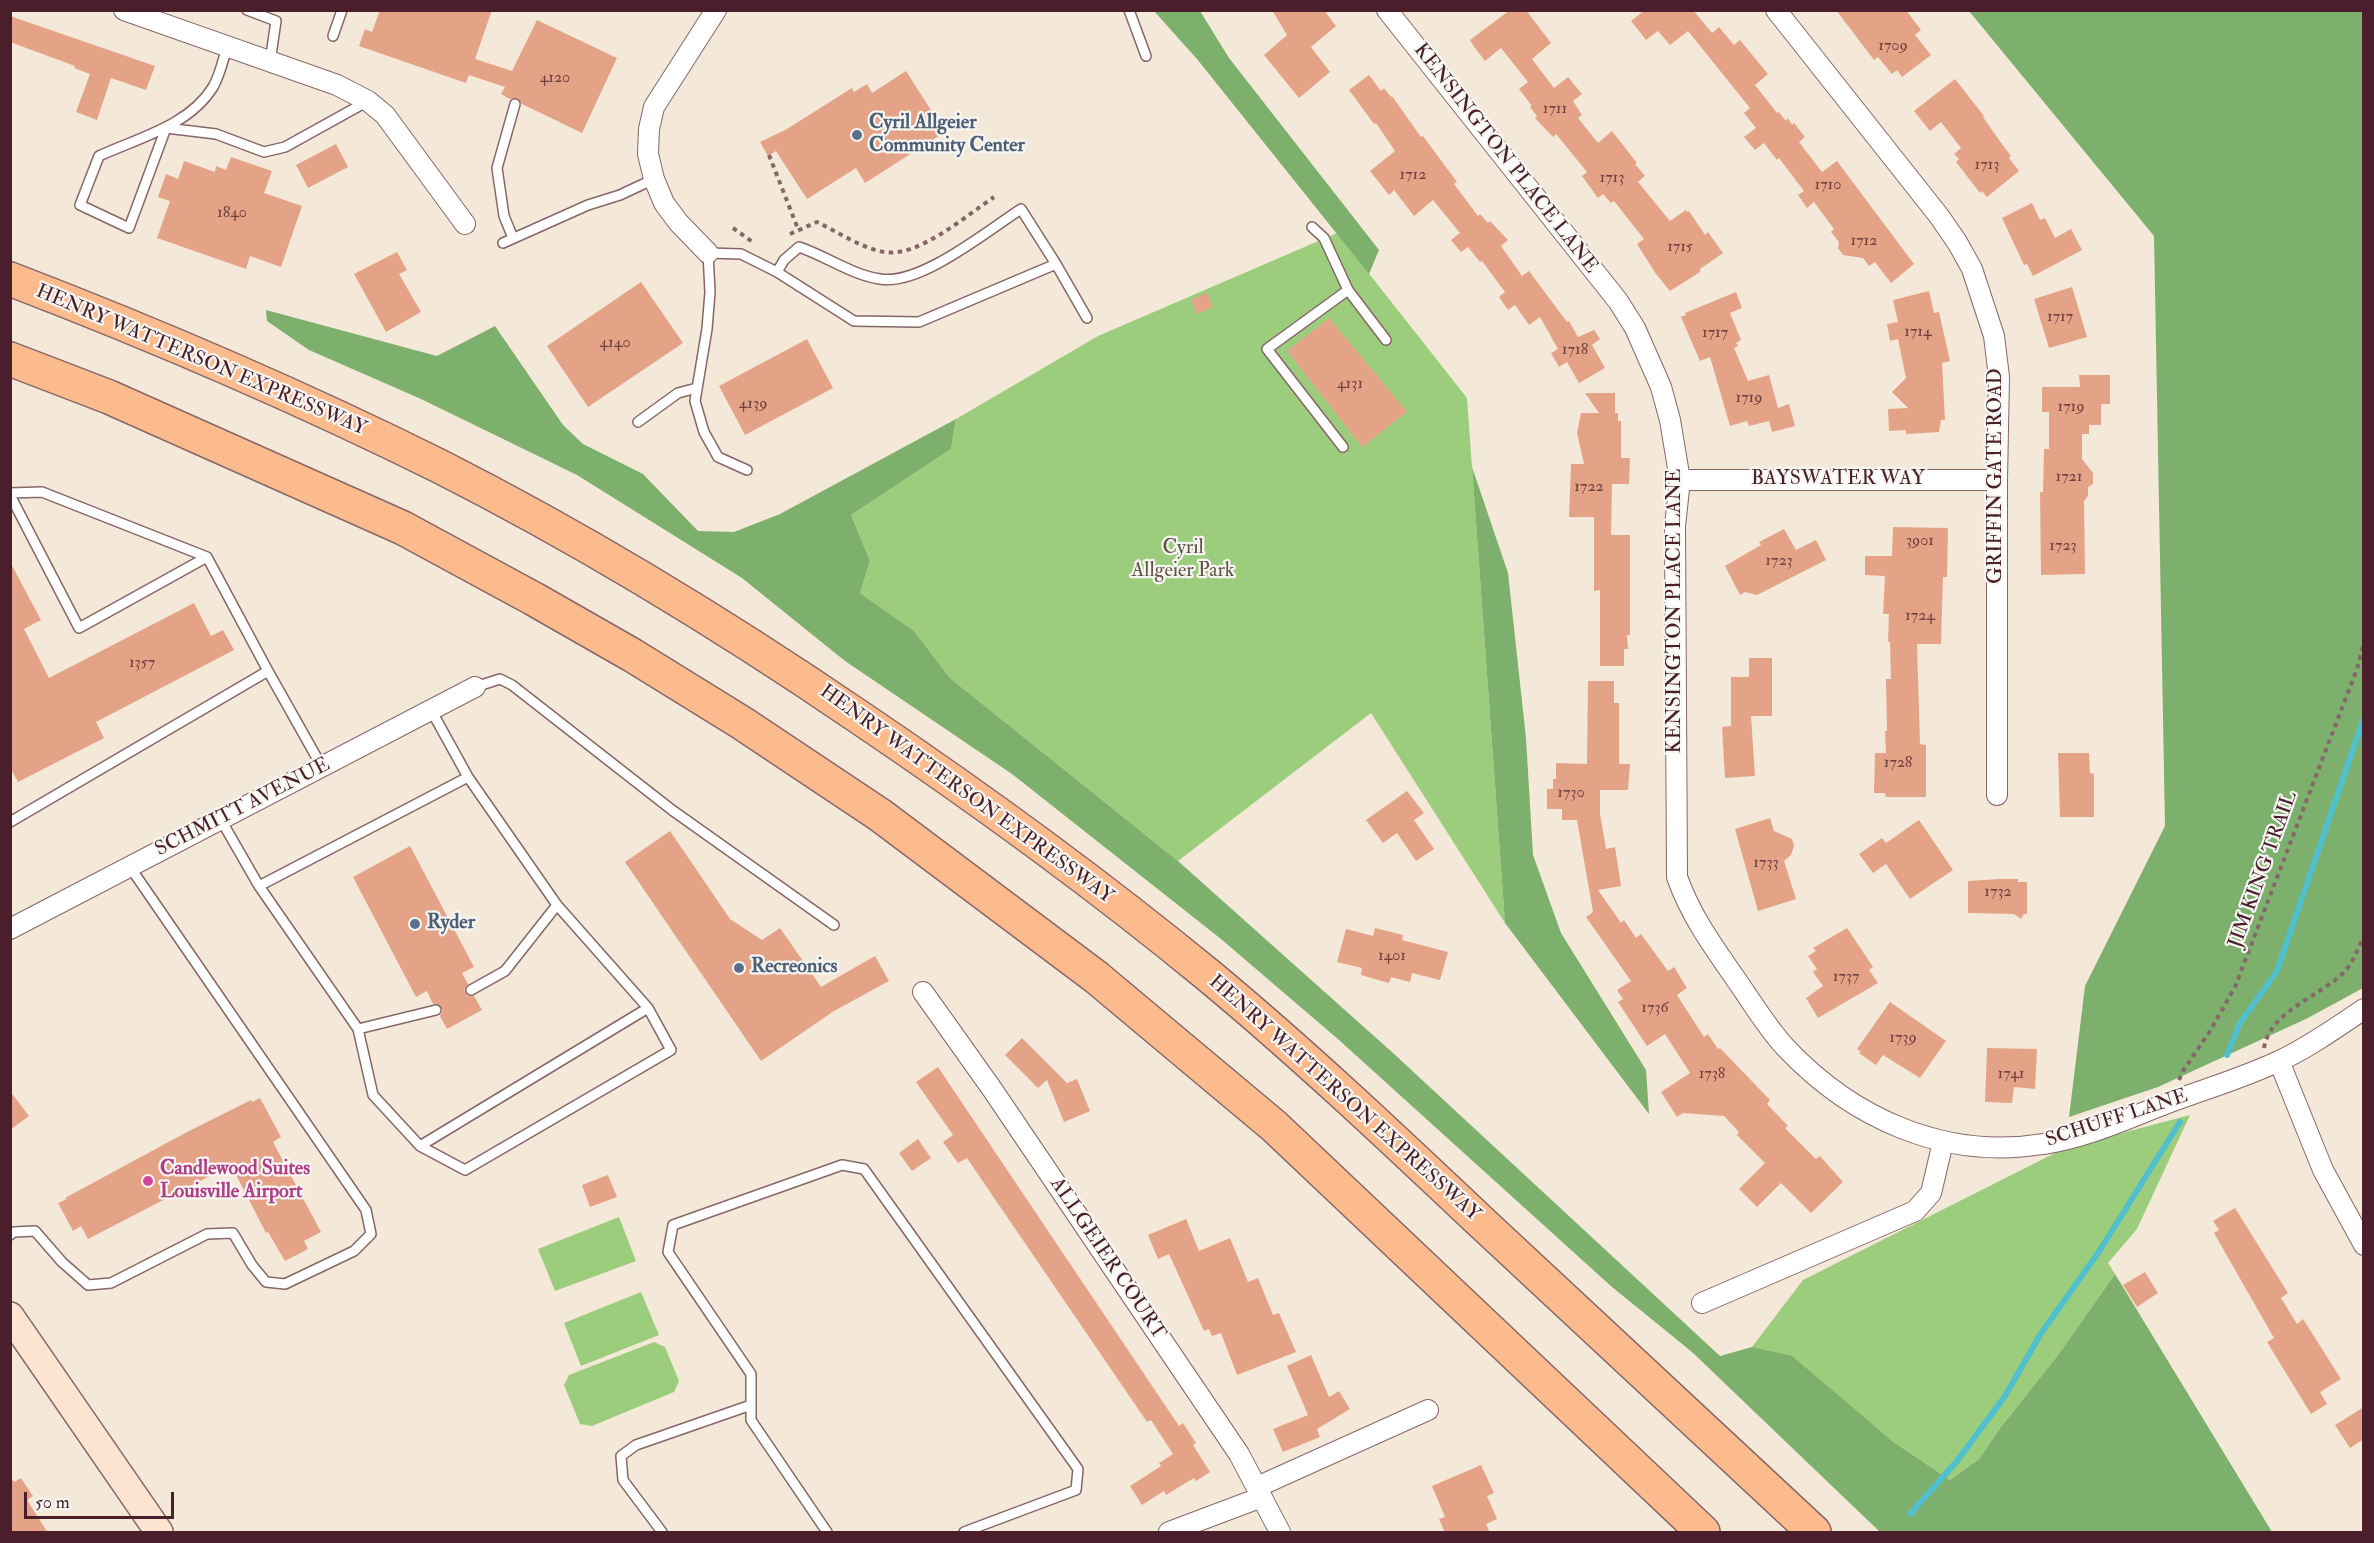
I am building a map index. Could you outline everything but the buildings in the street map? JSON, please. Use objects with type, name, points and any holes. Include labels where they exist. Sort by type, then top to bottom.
[{"type":"highway","name":"HENRY WATTERSON EXPRESSWAY","points":[[10,279],[274,388],[441,468],[666,591],[782,664],[919,757],[1004,817],[1122,907],[1309,1061],[1814,1533]]},
{"type":"highway","points":[[10,359],[109,397],[403,528],[534,599],[632,656],[742,723],[880,815],[1096,977],[1274,1126],[1703,1533]]},
{"type":"street","points":[[124,10],[337,85],[368,101],[397,130],[465,224]]},
{"type":"street","points":[[708,253],[678,222],[664,203],[654,179],[648,154],[649,129],[654,107],[716,10]]},
{"type":"street","name":"KENSINGTON PLACE LANE","points":[[1388,10],[1618,301],[1635,328],[1661,387],[1670,420],[1680,480],[1675,526],[1676,860],[1677,877],[1687,906],[1767,1025],[1808,1070],[1862,1111],[1943,1142]]},
{"type":"street","name":"GRIFFIN GATE ROAD","points":[[1776,10],[1939,216],[1957,242],[1972,269],[1994,336],[1999,377],[1997,795]]},
{"type":"street","name":"BAYSWATER WAY","points":[[1680,480],[1997,480]]},
{"type":"street","name":"SCHMITT AVENUE","points":[[10,929],[475,687]]},
{"type":"street","name":"ALLGEIER COURT","points":[[923,992],[992,1089],[1226,1434],[1280,1533]]},
{"type":"street","name":"SCHUFF LANE","points":[[1943,1142],[1980,1147],[2017,1148],[2044,1144],[2113,1124],[2273,1063],[2364,1009]]},
{"type":"street","points":[[2273,1063],[2323,1170],[2364,1245]]},
{"type":"street","points":[[1702,1303],[1916,1211],[1931,1193],[1943,1142]]},
{"type":"street","points":[[10,1316],[159,1533]]},
{"type":"street","points":[[1169,1533],[1428,1410]]},
{"type":"lane","points":[[247,10],[276,21],[270,62]]},
{"type":"lane","points":[[333,36],[342,10]]},
{"type":"lane","points":[[1129,10],[1146,56]]},
{"type":"lane","points":[[166,128],[129,228],[80,205],[99,156],[166,128],[200,105],[214,85],[228,47]]},
{"type":"lane","points":[[166,128],[216,134],[264,152],[285,147],[368,101]]},
{"type":"lane","points":[[513,238],[504,216],[496,168],[515,104]]},
{"type":"lane","points":[[502,243],[654,179]]},
{"type":"lane","points":[[777,272],[784,260],[799,246],[821,254],[844,267],[880,280],[910,278],[1021,209],[1087,318]]},
{"type":"lane","points":[[1312,227],[1324,238],[1348,290],[1386,340]]},
{"type":"lane","points":[[747,470],[718,458],[694,401],[705,346],[710,292],[708,253],[741,254],[777,272],[854,321],[919,322],[1056,264]]},
{"type":"lane","points":[[1343,447],[1267,349],[1348,290]]},
{"type":"lane","points":[[638,422],[678,393],[697,388]]},
{"type":"lane","points":[[207,557],[79,628],[10,494],[42,492],[207,557],[322,767]]},
{"type":"lane","points":[[10,822],[268,671]]},
{"type":"lane","points":[[475,687],[500,680],[512,685],[672,810],[834,925]]},
{"type":"lane","points":[[221,820],[259,886],[358,1029],[374,1095],[420,1146],[465,1170],[671,1050],[648,1008],[556,905],[468,777],[431,710]]},
{"type":"lane","points":[[259,886],[468,777]]},
{"type":"lane","points":[[10,1235],[14,1232],[35,1231],[62,1262],[88,1285],[111,1283],[207,1234],[233,1233],[252,1265],[266,1282],[285,1284],[354,1251],[371,1234],[366,1210],[130,867]]},
{"type":"lane","points":[[471,990],[506,971],[556,905]]},
{"type":"lane","points":[[420,1146],[648,1008]]},
{"type":"lane","points":[[358,1029],[436,1010]]},
{"type":"lane","points":[[827,1533],[751,1420],[751,1374],[668,1252],[673,1225],[842,1165],[864,1169],[1078,1469],[1076,1490],[964,1533]]},
{"type":"lane","points":[[662,1533],[623,1480],[621,1456],[636,1445],[751,1406]]},
{"type":"path","points":[[769,155],[798,229]]},
{"type":"path","points":[[785,242],[787,236],[798,229],[817,222],[886,253],[905,251],[921,245],[994,197]]},
{"type":"path","points":[[733,228],[759,246]]},
{"type":"path","name":"JIM KING TRAIL","points":[[2181,1098],[2177,1086],[2183,1071],[2210,1031],[2235,987],[2263,919],[2364,643]]},
{"type":"path","points":[[2273,1063],[2263,1054],[2266,1037],[2276,1022],[2347,969],[2364,937]]},
{"type":"green space","points":[[1154,11],[1200,11],[1229,58],[1379,250],[1369,274],[1197,59]]},
{"type":"green space","points":[[1969,11],[2363,11],[2363,988],[2308,1018],[2158,1087],[2069,1117],[2085,986],[2165,826],[2154,236]]},
{"type":"green space","name":"Cyril Allgeier Park","points":[[1337,233],[1467,398],[1505,923],[1371,713],[1178,861],[950,678],[914,631],[860,593],[870,561],[851,515],[951,449],[956,419],[1098,336]]},
{"type":"green space","points":[[266,310],[437,356],[495,326],[563,425],[583,444],[643,474],[698,531],[734,532],[780,514],[956,419],[951,449],[851,515],[870,561],[860,593],[914,631],[950,678],[1178,861],[1393,1053],[1720,1356],[1752,1347],[1792,1356],[1892,1441],[1950,1480],[1979,1459],[2001,1427],[2058,1355],[2115,1274],[2272,1532],[1880,1532],[1692,1352],[1612,1287],[1339,1040],[1221,939],[1012,774],[845,661],[742,578],[577,475],[421,399],[309,350],[267,321]]},
{"type":"green space","points":[[1472,467],[1508,573],[1526,738],[1533,855],[1561,933],[1646,1070],[1649,1114],[1505,923]]},
{"type":"green space","points":[[2190,1115],[2137,1229],[2108,1263],[2115,1274],[2058,1355],[2001,1427],[1979,1459],[1950,1480],[1752,1347],[1803,1280],[2065,1148]]},
{"type":"green space","points":[[619,1217],[636,1261],[555,1291],[538,1249]]},
{"type":"green space","points":[[641,1292],[659,1335],[581,1366],[564,1323]]},
{"type":"green space","points":[[654,1342],[665,1347],[679,1381],[674,1392],[592,1426],[580,1424],[564,1385],[569,1375]]},
{"type":"waterway","points":[[2227,1055],[2240,1023],[2277,971],[2364,717]]},
{"type":"waterway","points":[[1910,1514],[1957,1461],[2005,1396],[2040,1335],[2100,1250],[2180,1122]]},
{"type":"place","name":"Cyril Allgeier Community Center","points":[[857,135]]},
{"type":"place","name":"Ryder","points":[[415,924]]},
{"type":"place","name":"Recreonics","points":[[739,968]]},
{"type":"place","name":"Candlewood Suites Louisville Airport","points":[[148,1181]]}]
